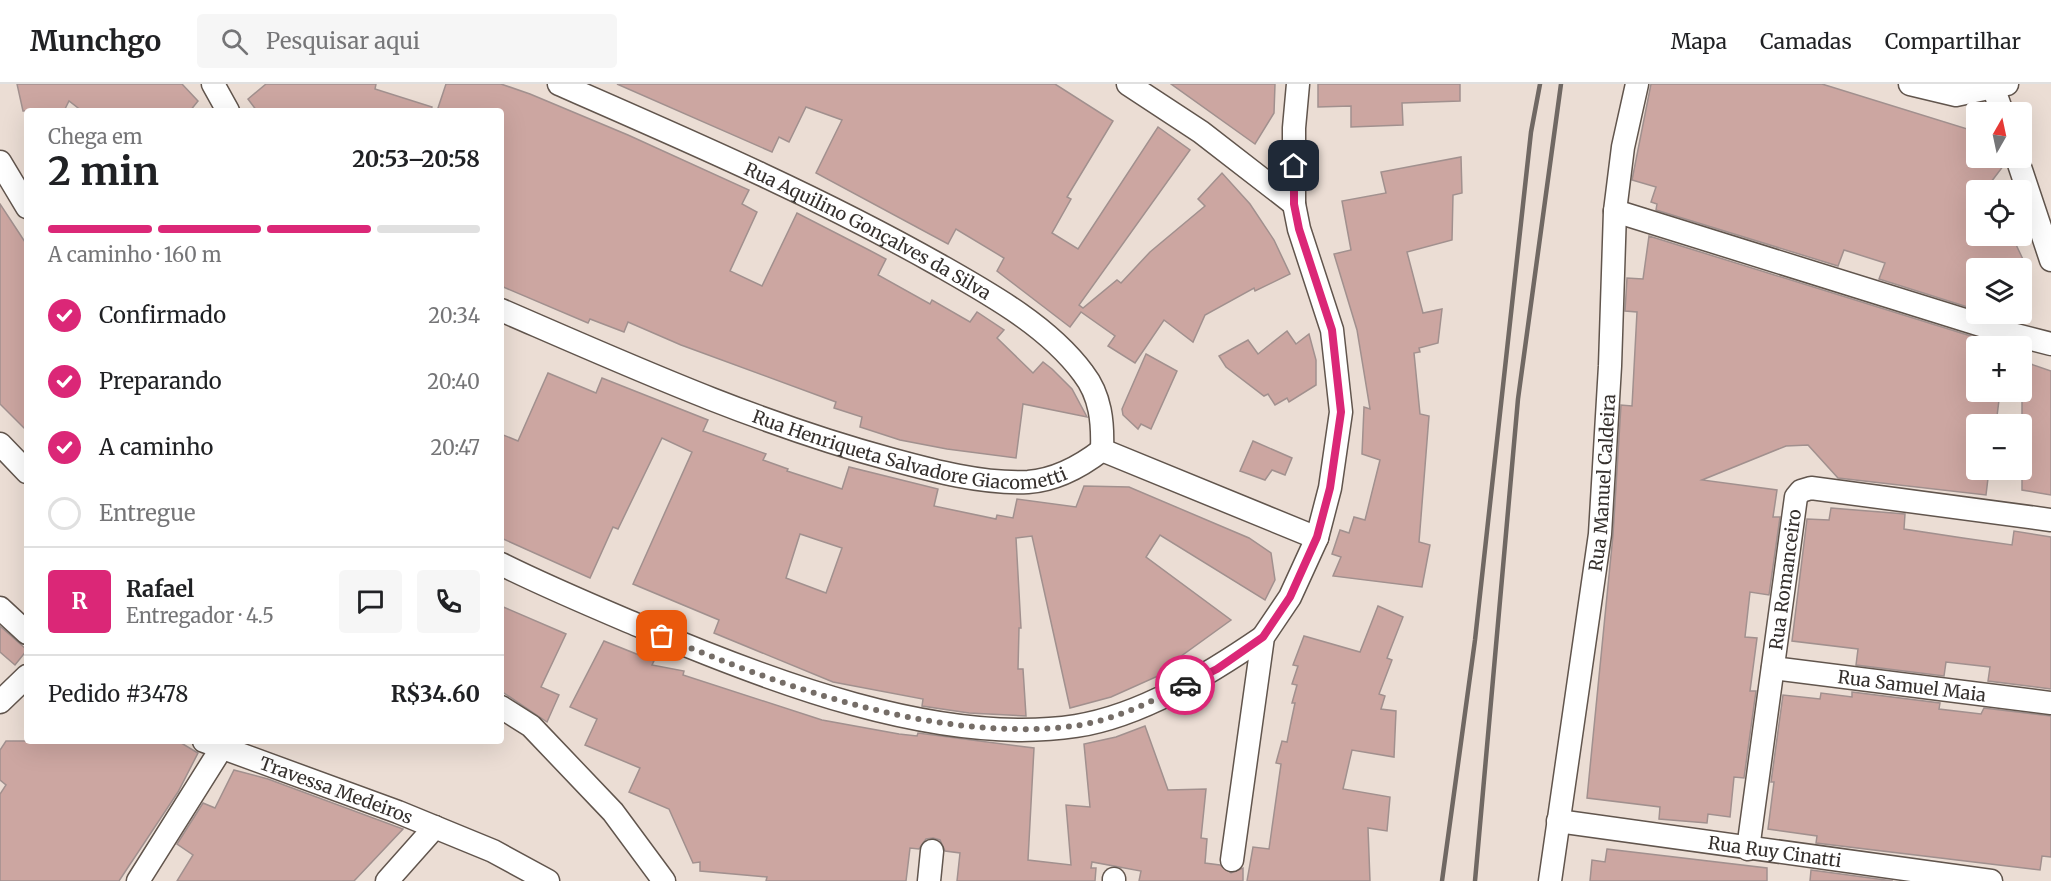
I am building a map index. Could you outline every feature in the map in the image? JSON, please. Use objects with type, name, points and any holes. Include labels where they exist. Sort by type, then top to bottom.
[{"type":"street","points":[[213,84],[226,108]]},
{"type":"street","name":"Rua Aquilino Gonçalves da Silva","points":[[559,84],[842,213],[981,289],[1065,351],[1085,375],[1100,407],[1102,450]]},
{"type":"street","points":[[1128,84],[1209,138],[1294,204]]},
{"type":"street","points":[[504,565],[723,661],[851,704],[957,725],[1005,730],[1076,726],[1123,712],[1217,669],[1263,637],[1290,597],[1317,537],[1330,488],[1341,412],[1332,330],[1299,229],[1294,204],[1294,128],[1298,84]]},
{"type":"street","name":"Rua Manuel Caldeira","points":[[1550,881],[1600,534],[1610,366],[1615,211],[1623,147],[1637,84]]},
{"type":"street","points":[[1910,84],[1956,95],[1997,85],[2000,102]]},
{"type":"street","points":[[0,162],[24,202]]},
{"type":"street","points":[[2020,168],[2051,260]]},
{"type":"street","points":[[1615,211],[2000,331],[2051,344]]},
{"type":"street","name":"Rua Henriqueta Salvadore Giacometti","points":[[504,311],[730,405],[842,446],[930,470],[973,478],[1029,482],[1060,476],[1084,464],[1102,450]]},
{"type":"street","points":[[0,444],[24,469]]},
{"type":"street","points":[[1102,450],[1317,537]]},
{"type":"street","name":"Rua Romanceiro","points":[[1748,849],[1793,507],[1801,491],[1811,488],[2051,520]]},
{"type":"street","points":[[0,608],[24,630]]},
{"type":"street","points":[[1232,860],[1263,637]]},
{"type":"street","name":"Rua Samuel Maia","points":[[1773,668],[2051,703]]},
{"type":"street","points":[[0,702],[24,679]]},
{"type":"street","points":[[504,709],[531,726],[613,812],[664,881]]},
{"type":"street","points":[[138,881],[213,745]]},
{"type":"street","name":"Travessa Medeiros","points":[[213,745],[314,780],[435,827],[534,878]]},
{"type":"street","name":"Rua Ruy Cinatti","points":[[1558,821],[1991,881]]},
{"type":"street","points":[[387,881],[435,827]]},
{"type":"street","points":[[929,881],[932,851]]},
{"type":"building","points":[[17,84],[182,84],[198,101],[192,108],[78,108],[69,101],[66,108],[24,108],[23,111]]},
{"type":"building","points":[[266,84],[376,84],[375,89],[432,107],[255,108],[248,99]]},
{"type":"building","points":[[446,84],[501,84],[628,135],[749,190],[742,204],[757,212],[730,271],[762,286],[797,213],[886,259],[878,275],[930,304],[932,300],[970,322],[977,312],[1004,330],[997,338],[1033,373],[1043,362],[1052,369],[1072,389],[1087,417],[1023,404],[1016,458],[900,440],[860,427],[862,417],[834,408],[836,402],[681,345],[628,322],[624,332],[590,319],[588,323],[504,287],[504,108],[438,108]]},
{"type":"building","points":[[617,84],[1055,84],[1113,121],[1067,197],[1071,199],[1052,233],[1078,249],[1158,127],[1190,150],[1079,305],[1083,308],[1117,280],[1121,283],[1150,252],[1205,206],[1198,199],[1222,173],[1250,204],[1274,240],[1290,274],[1255,291],[1254,288],[1205,315],[1193,342],[1164,320],[1135,363],[1108,346],[1115,336],[1081,312],[1070,327],[997,271],[1004,258],[956,229],[948,244],[816,173],[842,120],[806,107],[789,142],[779,137],[772,152]]},
{"type":"building","points":[[1171,84],[1275,84],[1274,113],[1255,144]]},
{"type":"building","points":[[1318,84],[1460,84],[1460,101],[1402,103],[1403,125],[1351,127],[1351,106],[1318,107]]},
{"type":"building","points":[[1651,84],[1822,84],[1966,129],[1966,168],[2002,168],[1993,180],[1966,180],[1966,246],[2017,246],[2022,258],[1966,258],[1966,307],[1879,279],[1885,263],[1844,250],[1838,266],[1656,210],[1657,204],[1651,202],[1656,187],[1632,180]]},
{"type":"building","points":[[1461,157],[1462,193],[1453,195],[1452,240],[1407,252],[1423,313],[1442,309],[1438,343],[1419,348],[1420,352],[1414,353],[1420,414],[1429,416],[1419,542],[1430,545],[1422,587],[1333,576],[1341,557],[1332,554],[1340,530],[1349,533],[1354,517],[1365,520],[1380,460],[1362,454],[1364,407],[1370,409],[1357,330],[1334,254],[1351,250],[1342,201],[1386,193],[1381,172]]},
{"type":"building","points":[[0,204],[24,240],[24,428],[0,404]]},
{"type":"building","points":[[1649,236],[1971,336],[1966,336],[1966,402],[1999,402],[1997,414],[1966,414],[1966,480],[1988,480],[1986,495],[1838,478],[1808,445],[1786,446],[1702,480],[1777,490],[1773,517],[1780,517],[1769,595],[1750,592],[1745,637],[1757,638],[1750,691],[1756,691],[1744,778],[1734,777],[1730,817],[1708,814],[1707,823],[1659,819],[1660,807],[1587,798],[1613,535],[1621,405],[1632,406],[1637,312],[1625,311],[1627,278],[1643,279]]},
{"type":"building","points":[[1287,331],[1296,344],[1309,334],[1316,360],[1316,385],[1289,402],[1287,398],[1275,405],[1268,394],[1264,396],[1226,367],[1219,356],[1248,340],[1258,354]]},
{"type":"building","points":[[1146,354],[1177,371],[1151,429],[1141,424],[1138,429],[1123,415],[1122,409]]},
{"type":"building","points":[[2032,364],[2051,371],[2051,495],[2022,490],[2022,480],[2032,480],[2032,414],[2022,414],[2022,402],[2032,402]]},
{"type":"building","points":[[548,373],[596,393],[602,378],[708,420],[703,431],[766,454],[763,460],[788,469],[787,471],[842,489],[849,467],[938,489],[934,506],[996,519],[997,515],[1013,518],[1017,499],[1076,507],[1084,486],[1129,487],[1249,538],[1271,553],[1275,580],[1265,600],[1160,535],[1146,557],[1231,620],[1173,662],[1176,668],[1111,697],[1070,708],[1032,536],[1016,538],[1021,628],[1019,628],[1018,669],[1023,669],[1026,716],[969,713],[922,706],[923,699],[833,682],[714,633],[719,620],[633,584],[692,452],[662,438],[618,529],[613,527],[590,578],[504,539],[504,435],[518,441]],"holes":[[[800,534],[842,548],[826,593],[786,578]]]},
{"type":"building","points":[[1253,441],[1292,458],[1285,475],[1272,470],[1265,480],[1240,471]]},
{"type":"building","points":[[1831,508],[1905,514],[1904,529],[2012,545],[2014,531],[2051,537],[2051,689],[1988,681],[1990,667],[1946,662],[1944,676],[1856,665],[1858,649],[1792,641],[1807,519],[1829,520]]},
{"type":"building","points":[[1378,606],[1403,617],[1387,658],[1392,660],[1379,694],[1385,696],[1381,709],[1396,711],[1394,757],[1352,750],[1343,789],[1390,797],[1387,831],[1368,828],[1370,881],[1247,881],[1253,847],[1269,849],[1281,764],[1276,763],[1282,741],[1287,742],[1295,703],[1292,703],[1297,685],[1292,684],[1298,666],[1293,665],[1304,636],[1360,652]]},
{"type":"building","points":[[504,607],[566,634],[541,687],[559,695],[547,722],[504,693]]},
{"type":"building","points":[[0,626],[24,647],[24,654],[15,665],[0,652]]},
{"type":"building","points":[[604,641],[654,661],[652,665],[684,671],[683,675],[822,720],[899,734],[917,736],[918,733],[1034,748],[1028,860],[1071,865],[1066,805],[1090,807],[1084,744],[1116,737],[1145,726],[1168,790],[1206,789],[1201,838],[1207,839],[1205,863],[1220,865],[1231,873],[1243,868],[1243,881],[1139,881],[1141,871],[1092,862],[1091,868],[1096,868],[1095,881],[957,881],[960,853],[945,851],[940,840],[933,838],[926,839],[919,849],[910,848],[906,881],[766,881],[767,877],[700,871],[700,862],[693,863],[669,809],[629,792],[640,768],[585,745],[597,719],[570,707]]},
{"type":"building","points":[[1852,692],[1940,703],[1939,709],[1981,714],[1984,708],[2051,716],[2051,857],[2042,856],[2040,870],[1816,843],[1817,836],[1768,829],[1774,782],[1771,782],[1783,695],[1820,699],[1821,693],[1852,697]]},
{"type":"building","points":[[6,741],[24,741],[24,744],[183,744],[198,753],[178,792],[119,881],[0,881],[0,794],[6,785],[0,780],[0,750]]},
{"type":"building","points":[[234,770],[268,779],[403,829],[354,881],[177,881],[193,855],[177,844],[203,803],[215,808]]},
{"type":"building","points":[[1607,849],[1767,868],[1767,881],[1590,881],[1592,860],[1605,862]]},
{"type":"building","points":[[1811,870],[1893,881],[1810,881]]},
{"type":"railway","points":[[1442,881],[1475,640],[1531,132],[1540,84]]},
{"type":"railway","points":[[1475,881],[1518,399],[1561,84]]},
{"type":"way so far","points":[[662,636],[723,661],[851,704],[957,725],[1005,730],[1076,726],[1123,712],[1185,685]]},
{"type":"route","points":[[1185,685],[1217,669],[1263,637],[1290,597],[1317,537],[1330,488],[1341,412],[1332,330],[1299,229],[1294,204],[1294,166]]}]
